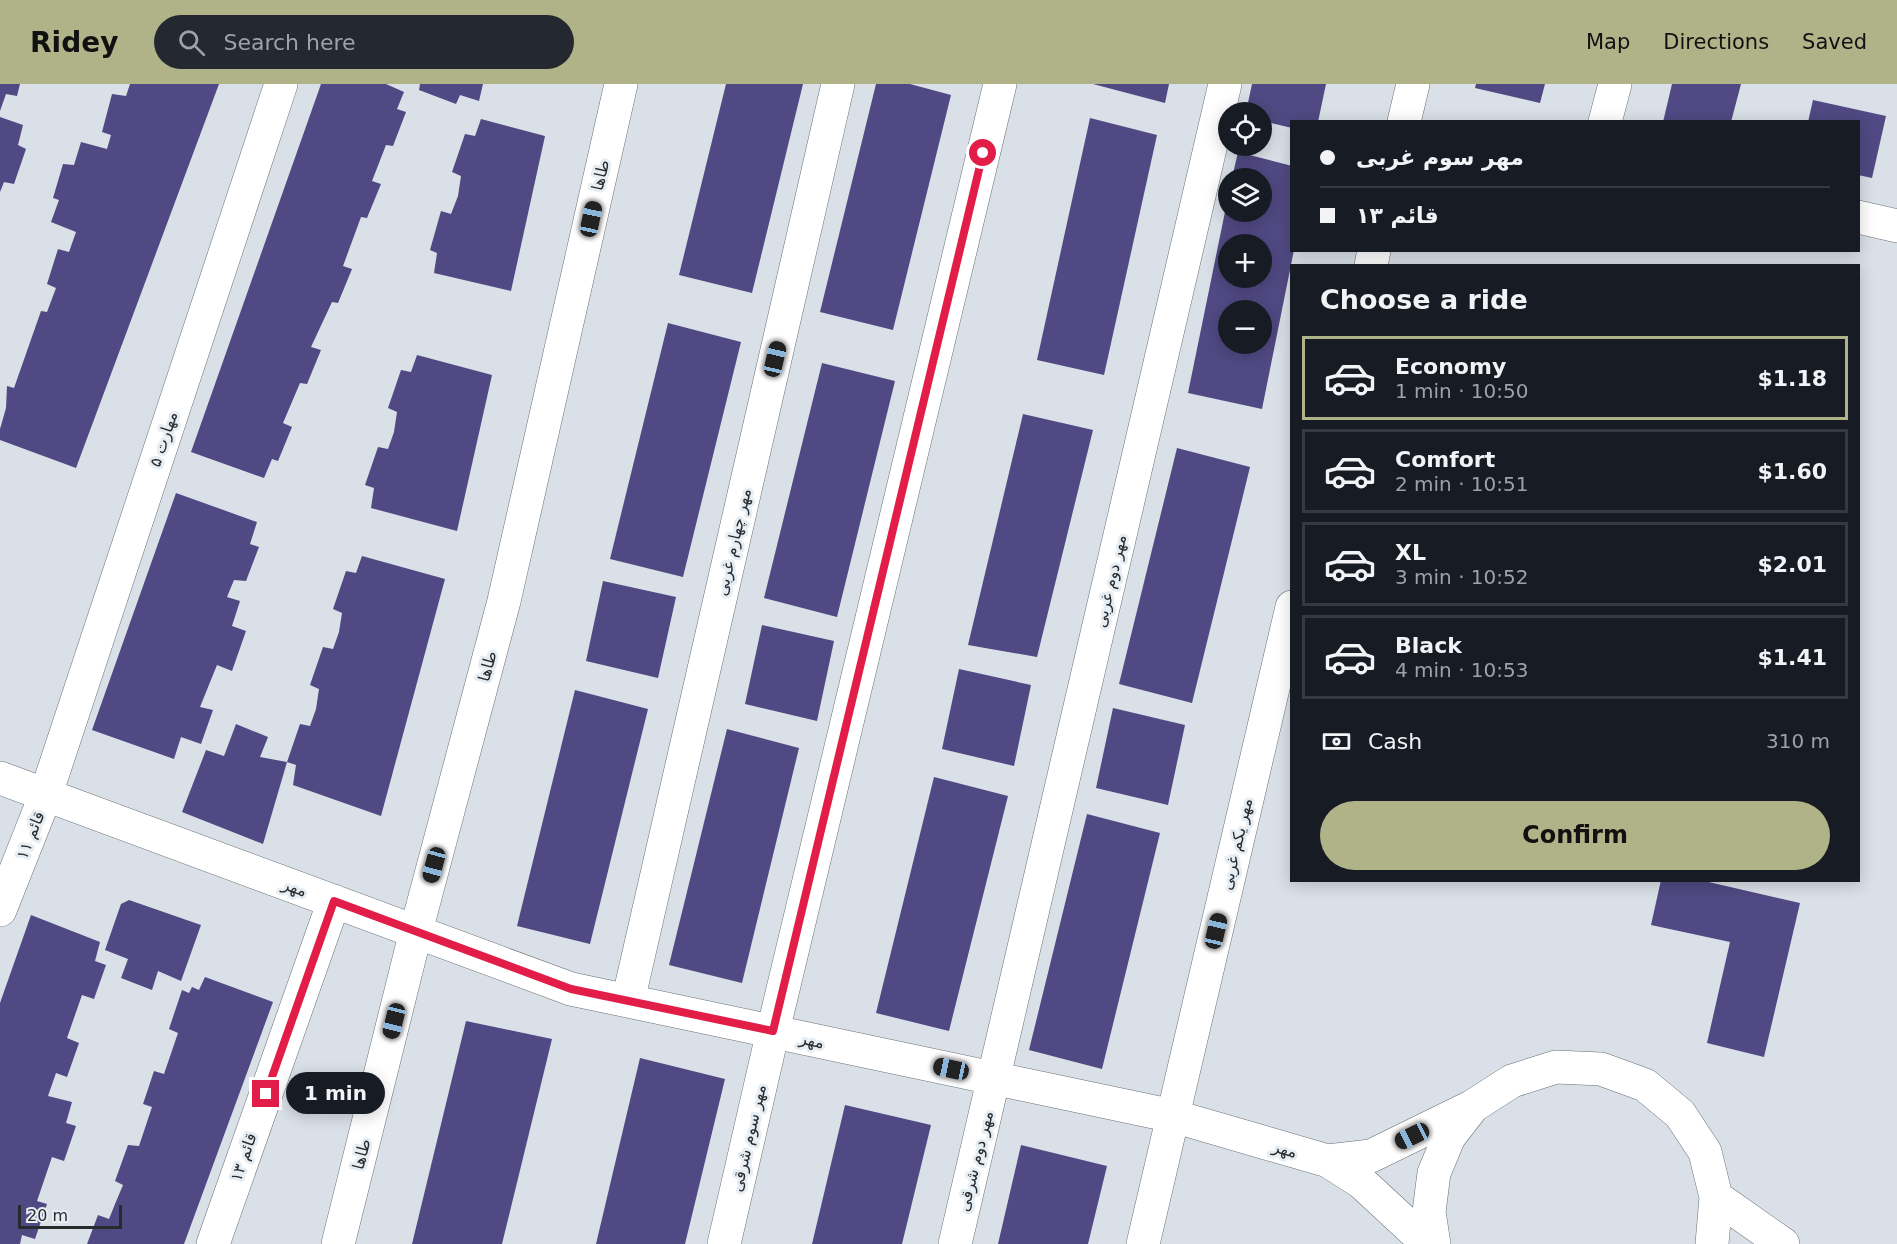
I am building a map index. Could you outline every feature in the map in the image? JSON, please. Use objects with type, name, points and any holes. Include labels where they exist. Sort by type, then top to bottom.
[{"type":"street","name":"مهارت ۵","points":[[46,794],[280,84]]},
{"type":"street","name":"طاها","points":[[338,1244],[416,931],[504,601],[621,84]]},
{"type":"street","name":"مهر چهارم غربی","points":[[628,1001],[838,84]]},
{"type":"street","name":"مهر سوم شرقی","points":[[724,1244],[1000,84]]},
{"type":"street","name":"مهر دوم غربی","points":[[995,1078],[1225,84]]},
{"type":"street","points":[[1411,120],[1413,84]]},
{"type":"street","points":[[1606,120],[1615,84]]},
{"type":"street","points":[[1860,217],[1897,226]]},
{"type":"street","name":"مهر یکم غربی","points":[[1143,1244],[1290,616]]},
{"type":"street","name":"مهر","points":[[0,778],[571,989],[1173,1116],[1328,1161],[1360,1182],[1428,1244]]},
{"type":"street","name":"قائم ۱۱","points":[[0,910],[46,794]]},
{"type":"street","name":"قائم ۱۳","points":[[213,1244],[334,901]]},
{"type":"street","points":[[1434,1244],[1429,1212],[1434,1173],[1449,1137],[1473,1106],[1512,1081],[1556,1067],[1601,1069],[1645,1085],[1680,1114],[1705,1152],[1716,1197],[1712,1244]]},
{"type":"street","name":"مهر دوم شرقی","points":[[955,1244],[995,1078]]},
{"type":"street","name":"مهر","points":[[1328,1161],[1371,1155],[1473,1106]]},
{"type":"street","points":[[1716,1197],[1783,1244]]},
{"type":"building","points":[[0,84],[20,84],[17,96],[6,94],[0,111]]},
{"type":"building","points":[[130,84],[219,84],[76,468],[0,440],[0,429],[6,408],[7,386],[14,388],[41,311],[47,312],[56,288],[47,284],[58,249],[69,252],[76,232],[51,222],[59,200],[53,198],[63,164],[74,165],[81,142],[107,149],[111,135],[102,132],[112,94],[126,96]]},
{"type":"building","points":[[321,84],[386,84],[404,92],[397,109],[406,112],[393,146],[386,145],[372,181],[381,184],[367,218],[361,217],[343,266],[352,269],[338,303],[332,302],[311,347],[321,350],[307,384],[300,383],[283,423],[292,427],[278,461],[272,459],[264,478],[191,452]]},
{"type":"building","points":[[420,84],[483,84],[479,101],[460,95],[456,104],[419,90]]},
{"type":"building","points":[[726,84],[803,84],[752,293],[679,275]]},
{"type":"building","points":[[876,84],[910,84],[951,95],[893,330],[820,312]]},
{"type":"building","points":[[1093,84],[1169,84],[1165,103]]},
{"type":"building","points":[[1252,84],[1326,84],[1318,120],[1290,120],[1290,128],[1272,123],[1272,102],[1248,102]]},
{"type":"building","points":[[1476,84],[1545,84],[1540,103],[1475,88]]},
{"type":"building","points":[[1672,84],[1741,84],[1732,120],[1663,120]]},
{"type":"building","points":[[1813,100],[1886,116],[1872,178],[1860,175],[1860,120],[1808,120]]},
{"type":"building","points":[[0,117],[23,125],[18,145],[26,149],[14,184],[4,182],[0,192]]},
{"type":"building","points":[[1090,118],[1157,135],[1104,375],[1037,360]]},
{"type":"building","points":[[481,119],[545,136],[511,291],[434,273],[437,253],[430,250],[441,211],[451,214],[458,196],[461,176],[452,172],[465,134],[475,136]]},
{"type":"building","points":[[1237,156],[1253,156],[1290,165],[1290,252],[1294,252],[1262,409],[1188,393],[1218,246],[1218,288],[1272,288],[1272,234],[1220,234],[1223,222],[1272,222],[1272,168],[1234,168]]},
{"type":"building","points":[[668,323],[741,342],[683,577],[610,559]]},
{"type":"building","points":[[417,355],[492,375],[457,531],[371,508],[374,488],[365,485],[378,447],[388,449],[394,432],[397,412],[388,408],[401,370],[411,372]]},
{"type":"building","points":[[822,363],[895,381],[837,617],[764,598]]},
{"type":"building","points":[[1023,414],[1093,430],[1037,657],[968,645]]},
{"type":"building","points":[[1177,448],[1250,467],[1192,703],[1119,684]]},
{"type":"building","points":[[176,493],[257,522],[250,544],[259,547],[246,581],[234,580],[227,597],[240,601],[232,626],[246,631],[232,671],[217,665],[200,707],[213,710],[201,744],[181,737],[174,759],[92,730]]},
{"type":"building","points":[[362,556],[445,579],[381,816],[293,785],[296,765],[287,762],[300,724],[310,726],[316,709],[319,689],[310,685],[323,647],[333,649],[339,632],[342,613],[333,609],[346,571],[356,573]]},
{"type":"building","points":[[603,581],[676,597],[658,678],[586,661]]},
{"type":"building","points":[[762,625],[834,641],[817,721],[745,704]]},
{"type":"building","points":[[959,669],[1031,685],[1014,766],[942,749]]},
{"type":"building","points":[[575,690],[648,709],[590,944],[517,926]]},
{"type":"building","points":[[1113,708],[1185,725],[1168,805],[1096,788]]},
{"type":"building","points":[[236,724],[268,737],[260,757],[287,762],[263,844],[182,812],[206,750],[224,756]]},
{"type":"building","points":[[727,729],[799,748],[742,983],[669,965]]},
{"type":"building","points":[[934,777],[1008,796],[949,1031],[876,1013]]},
{"type":"building","points":[[1087,814],[1160,833],[1102,1069],[1029,1050]]},
{"type":"building","points":[[1661,882],[1709,882],[1800,903],[1764,1057],[1707,1043],[1730,942],[1651,925]]},
{"type":"building","points":[[129,900],[201,925],[181,981],[158,971],[152,990],[121,978],[128,959],[105,950],[121,904]]},
{"type":"building","points":[[31,915],[100,942],[95,961],[106,965],[94,999],[82,995],[67,1038],[79,1043],[67,1077],[56,1073],[48,1096],[72,1102],[66,1123],[76,1126],[64,1161],[52,1157],[37,1201],[47,1204],[35,1239],[22,1235],[20,1244],[0,1244],[0,1003]]},
{"type":"building","points":[[205,977],[273,1002],[184,1244],[87,1244],[98,1215],[109,1219],[123,1185],[115,1181],[128,1145],[139,1146],[152,1107],[143,1104],[154,1071],[164,1074],[178,1033],[169,1029],[182,990],[189,993],[192,987],[199,990]]},
{"type":"building","points":[[466,1021],[552,1039],[502,1244],[412,1244]]},
{"type":"building","points":[[640,1058],[725,1079],[685,1244],[596,1244]]},
{"type":"building","points":[[845,1105],[931,1125],[902,1244],[812,1244]]},
{"type":"building","points":[[1021,1145],[1107,1166],[1088,1244],[998,1244]]},
{"type":"route","points":[[266,1094],[334,901],[571,989],[773,1031],[983,153]]}]
